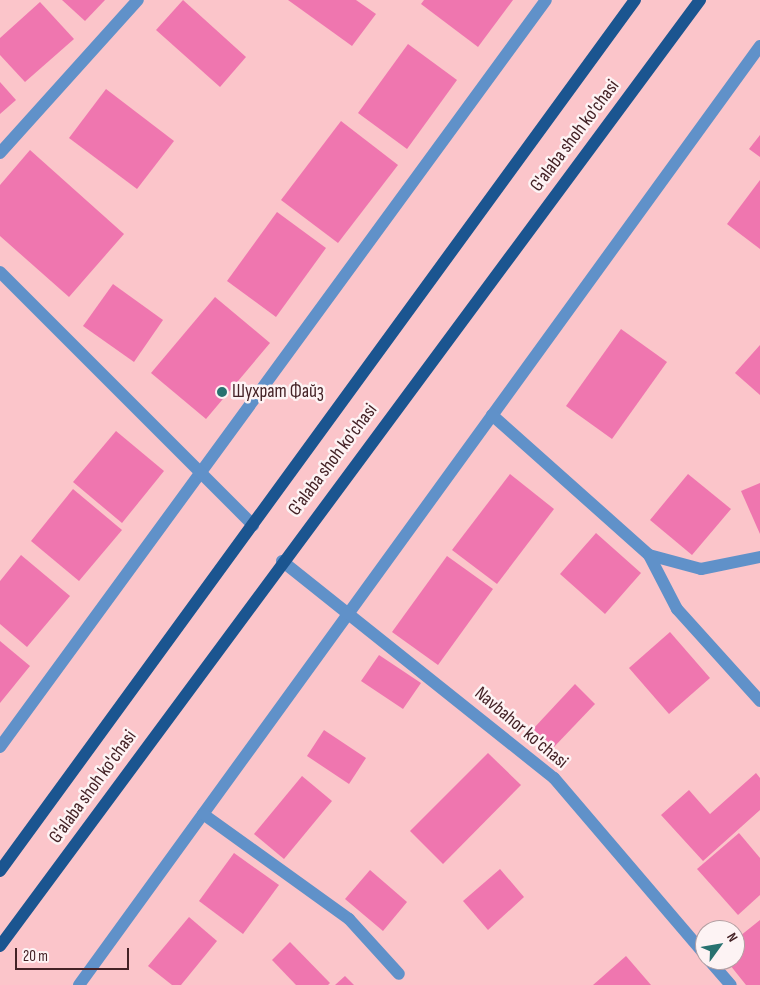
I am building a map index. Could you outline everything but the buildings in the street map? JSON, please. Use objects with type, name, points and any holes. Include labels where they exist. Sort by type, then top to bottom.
[{"type":"main road","name":"G'alaba shoh ko'chasi","points":[[0,871],[635,0]]},
{"type":"main road","name":"G'alaba shoh ko'chasi","points":[[0,946],[282,561],[700,0]]},
{"type":"street","points":[[0,153],[138,0]]},
{"type":"street","points":[[0,747],[546,0]]},
{"type":"street","points":[[625,13],[629,0]]},
{"type":"street","points":[[79,985],[760,46]]},
{"type":"street","points":[[0,272],[253,525]]},
{"type":"street","points":[[492,415],[649,556],[678,609],[760,701]]},
{"type":"street","points":[[649,556],[701,569],[760,557]]},
{"type":"street","name":"Navbahor ko'chasi","points":[[282,561],[350,612],[554,778],[695,943]]},
{"type":"street","points":[[203,814],[349,919],[399,974]]},
{"type":"street","points":[[718,970],[731,985]]},
{"type":"place","name":"Шухрат Файз","points":[[222,392]]}]
